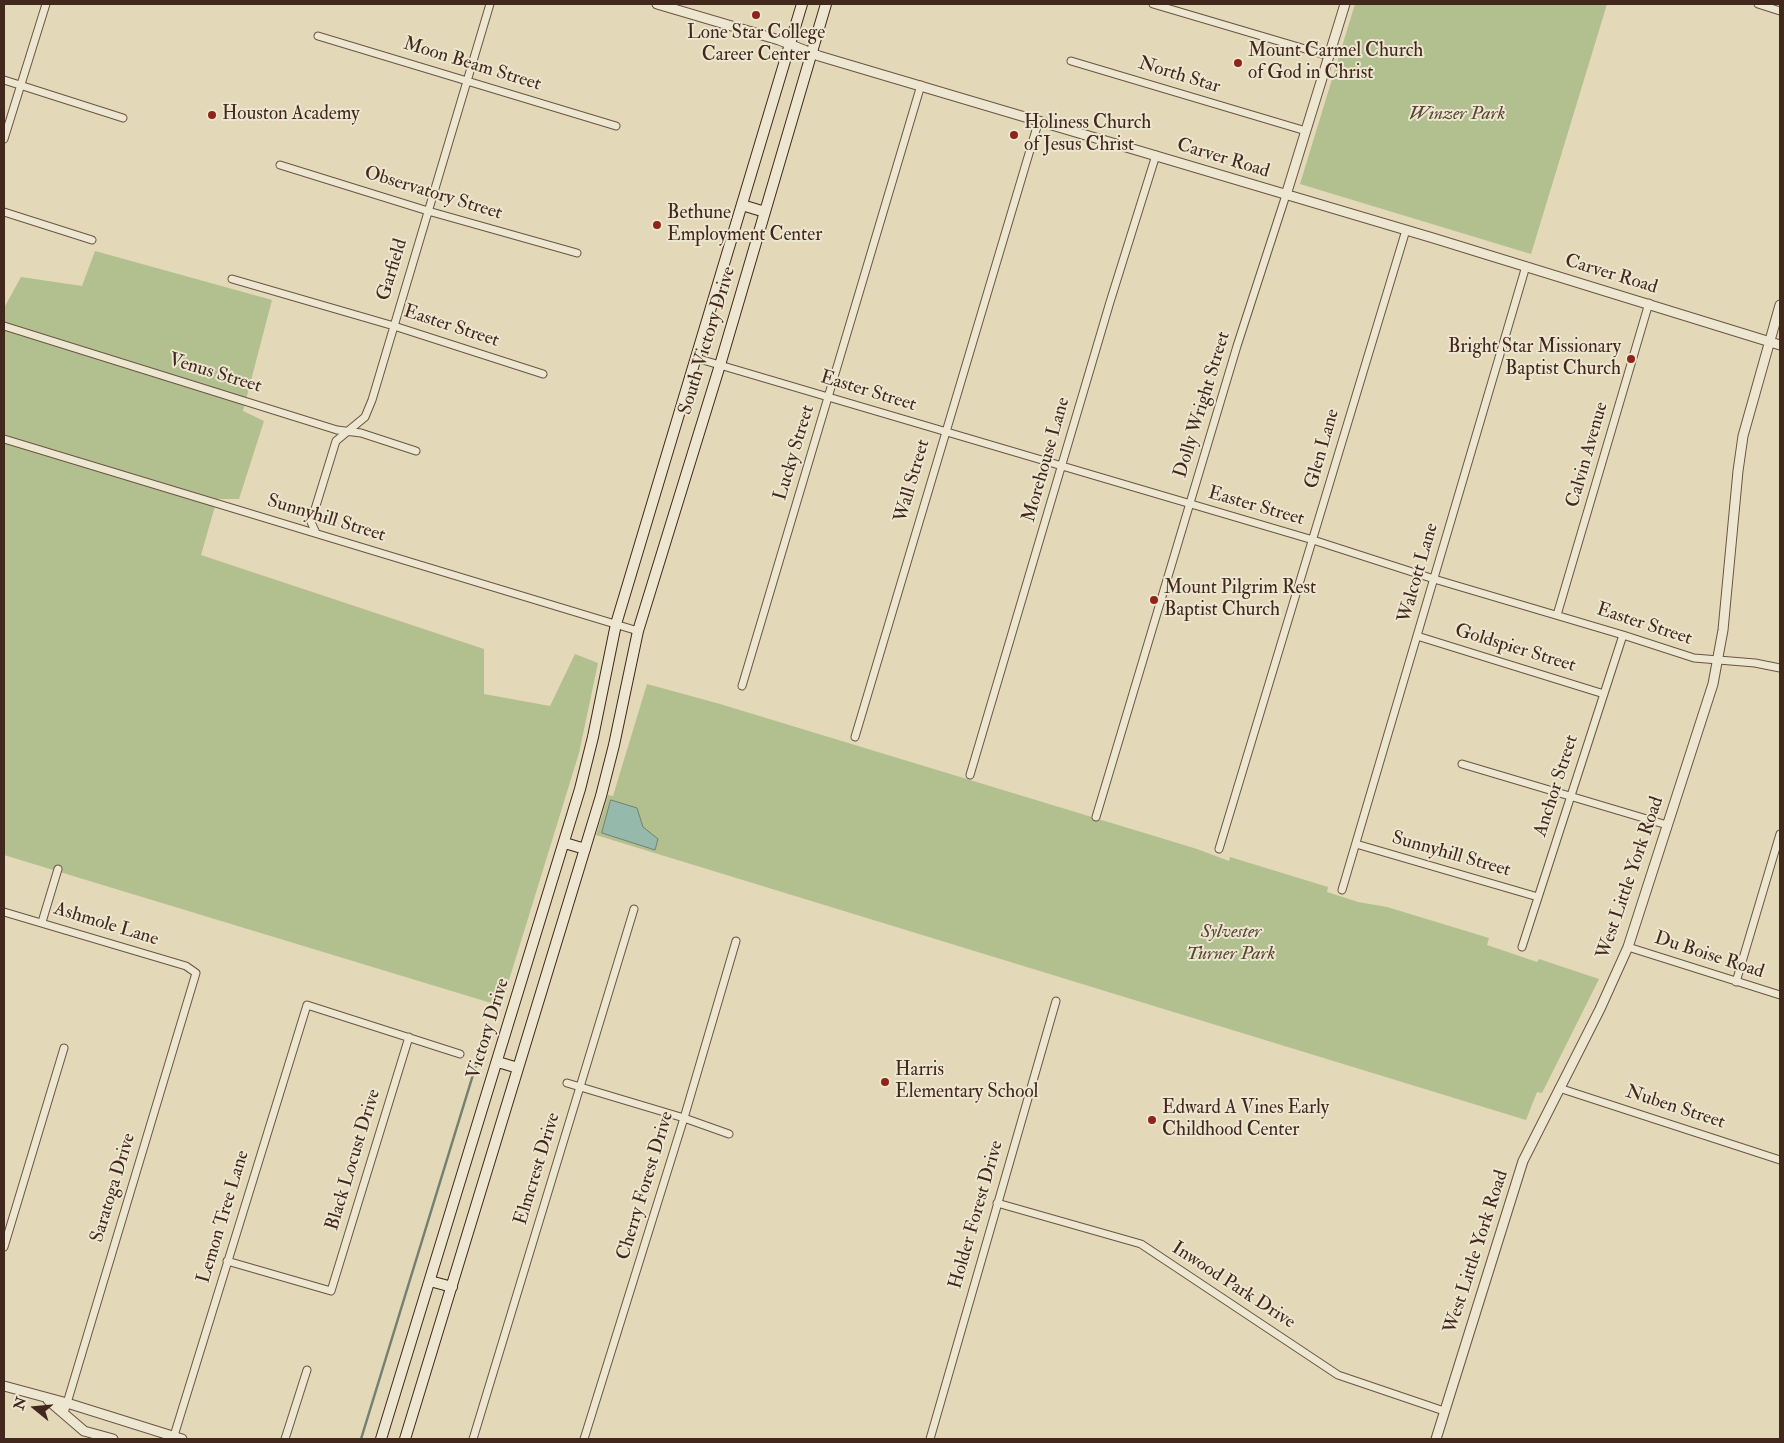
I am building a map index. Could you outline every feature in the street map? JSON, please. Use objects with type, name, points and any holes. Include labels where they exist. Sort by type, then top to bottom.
[{"type":"main road","name":"South Victory Drive","points":[[616,624],[802,4]]},
{"type":"main road","name":"South Victory Drive","points":[[638,631],[720,365],[826,4]]},
{"type":"main road","points":[[742,205],[765,212]]},
{"type":"main road","name":"Victory Drive","points":[[381,1439],[565,843],[593,736],[616,624]]},
{"type":"main road","name":"Victory Drive","points":[[405,1439],[601,796],[614,745],[638,631]]},
{"type":"main road","points":[[565,843],[585,849]]},
{"type":"main road","points":[[498,1062],[518,1068]]},
{"type":"main road","points":[[430,1281],[452,1286]]},
{"type":"street","points":[[4,139],[46,4]]},
{"type":"street","name":"Garfield","points":[[316,534],[311,522],[336,441],[365,417],[372,400],[490,4]]},
{"type":"street","name":"Carver Road","points":[[657,4],[790,44],[812,53],[1526,266],[1780,345]]},
{"type":"street","points":[[1153,4],[1329,56]]},
{"type":"street","name":"Dolly Wright Street","points":[[1096,817],[1237,346],[1345,4]]},
{"type":"street","points":[[1758,4],[1780,10]]},
{"type":"street","name":"Moon Beam Street","points":[[318,36],[616,126]]},
{"type":"street","name":"North Star","points":[[1072,61],[1306,130]]},
{"type":"street","points":[[4,80],[123,118]]},
{"type":"street","name":"Lucky Street","points":[[742,686],[921,85]]},
{"type":"street","name":"Wall Street","points":[[855,737],[1039,120]]},
{"type":"street","name":"Morehouse Lane","points":[[970,775],[1110,302],[1156,155]]},
{"type":"street","name":"Observatory Street","points":[[280,165],[428,211],[577,253]]},
{"type":"street","points":[[4,212],[92,240]]},
{"type":"street","name":"Glen Lane","points":[[1219,849],[1406,230]]},
{"type":"street","name":"Walcott Lane","points":[[1342,890],[1526,266]]},
{"type":"street","name":"Easter Street","points":[[232,279],[394,326],[543,374]]},
{"type":"street","name":"Calvin Avenue","points":[[1557,615],[1649,304]]},
{"type":"street","name":"West Little York Road","points":[[1436,1439],[1523,1161],[1600,1009],[1628,947],[1706,705],[1718,661],[1723,630],[1740,451],[1748,415],[1780,305]]},
{"type":"street","name":"Venus Street","points":[[4,326],[338,430],[361,433],[416,451]]},
{"type":"street","name":"Easter Street","points":[[696,358],[1313,540],[1694,658],[1755,663],[1780,668]]},
{"type":"street","name":"Sunnyhill Street","points":[[4,439],[638,631]]},
{"type":"street","name":"Anchor Street","points":[[1522,947],[1623,635]]},
{"type":"street","name":"Goldspier Street","points":[[1417,636],[1604,694]]},
{"type":"street","points":[[1462,764],[1666,825]]},
{"type":"street","points":[[1736,982],[1780,834]]},
{"type":"street","name":"Sunnyhill Street","points":[[1356,844],[1538,897]]},
{"type":"street","points":[[42,922],[58,868]]},
{"type":"street","name":"Elmcrest Drive","points":[[473,1439],[634,909]]},
{"type":"street","name":"Ashmole Lane","points":[[4,912],[186,966],[196,973]]},
{"type":"street","name":"Cherry Forest Drive","points":[[584,1439],[684,1118],[736,941]]},
{"type":"street","name":"Du Boise Road","points":[[1628,947],[1780,995]]},
{"type":"street","name":"Saratoga Drive","points":[[64,1413],[196,973]]},
{"type":"street","name":"Holder Forest Drive","points":[[930,1439],[1056,1001]]},
{"type":"street","name":"Lemon Tree Lane","points":[[176,1438],[227,1261],[307,1005],[408,1037]]},
{"type":"street","points":[[408,1037],[460,1054]]},
{"type":"street","name":"Black Locust Drive","points":[[227,1261],[331,1291],[408,1037]]},
{"type":"street","points":[[4,1246],[64,1048]]},
{"type":"street","points":[[567,1083],[684,1118],[729,1134]]},
{"type":"street","name":"Nuben Street","points":[[1559,1088],[1780,1160]]},
{"type":"street","name":"Inwood Park Drive","points":[[997,1203],[1141,1244],[1338,1375],[1444,1411]]},
{"type":"street","points":[[285,1439],[308,1370]]},
{"type":"street","points":[[4,1386],[67,1403],[176,1438]]},
{"type":"street","points":[[43,1397],[84,1431],[113,1439]]},
{"type":"green space","name":"Winzer Park","points":[[1355,4],[1607,4],[1531,254],[1300,184]]},
{"type":"green space","points":[[95,251],[272,300],[243,411],[264,421],[239,499],[217,499],[201,555],[484,649],[484,694],[550,706],[575,654],[598,663],[579,753],[501,1006],[4,855],[4,308],[21,277],[82,286]]},
{"type":"green space","name":"Sylvester Turner Park","points":[[647,684],[720,704],[1197,849],[1229,861],[1230,857],[1328,887],[1327,892],[1358,902],[1387,907],[1489,938],[1487,945],[1537,962],[1539,959],[1599,979],[1542,1093],[1537,1092],[1526,1120],[596,835],[608,795],[613,796]]},
{"type":"shaded area","points":[[611,800],[637,808],[643,827],[658,839],[655,850],[602,833]]},
{"type":"waterway","points":[[361,1439],[488,1026]]},
{"type":"place","name":"Lone Star College Career Center","points":[[756,15]]},
{"type":"place","name":"Mount Carmel Church of God in Christ","points":[[1238,63]]},
{"type":"place","name":"Houston Academy","points":[[212,115]]},
{"type":"place","name":"Holiness Church of Jesus Christ","points":[[1014,135]]},
{"type":"place","name":"Bethune Employment Center","points":[[657,225]]},
{"type":"place","name":"Bright Star Missionary Baptist Church","points":[[1631,359]]},
{"type":"place","name":"Mount Pilgrim Rest Baptist Church","points":[[1154,600]]},
{"type":"place","name":"Harris Elementary School","points":[[885,1082]]},
{"type":"place","name":"Edward A Vines Early Childhood Center","points":[[1152,1120]]}]
